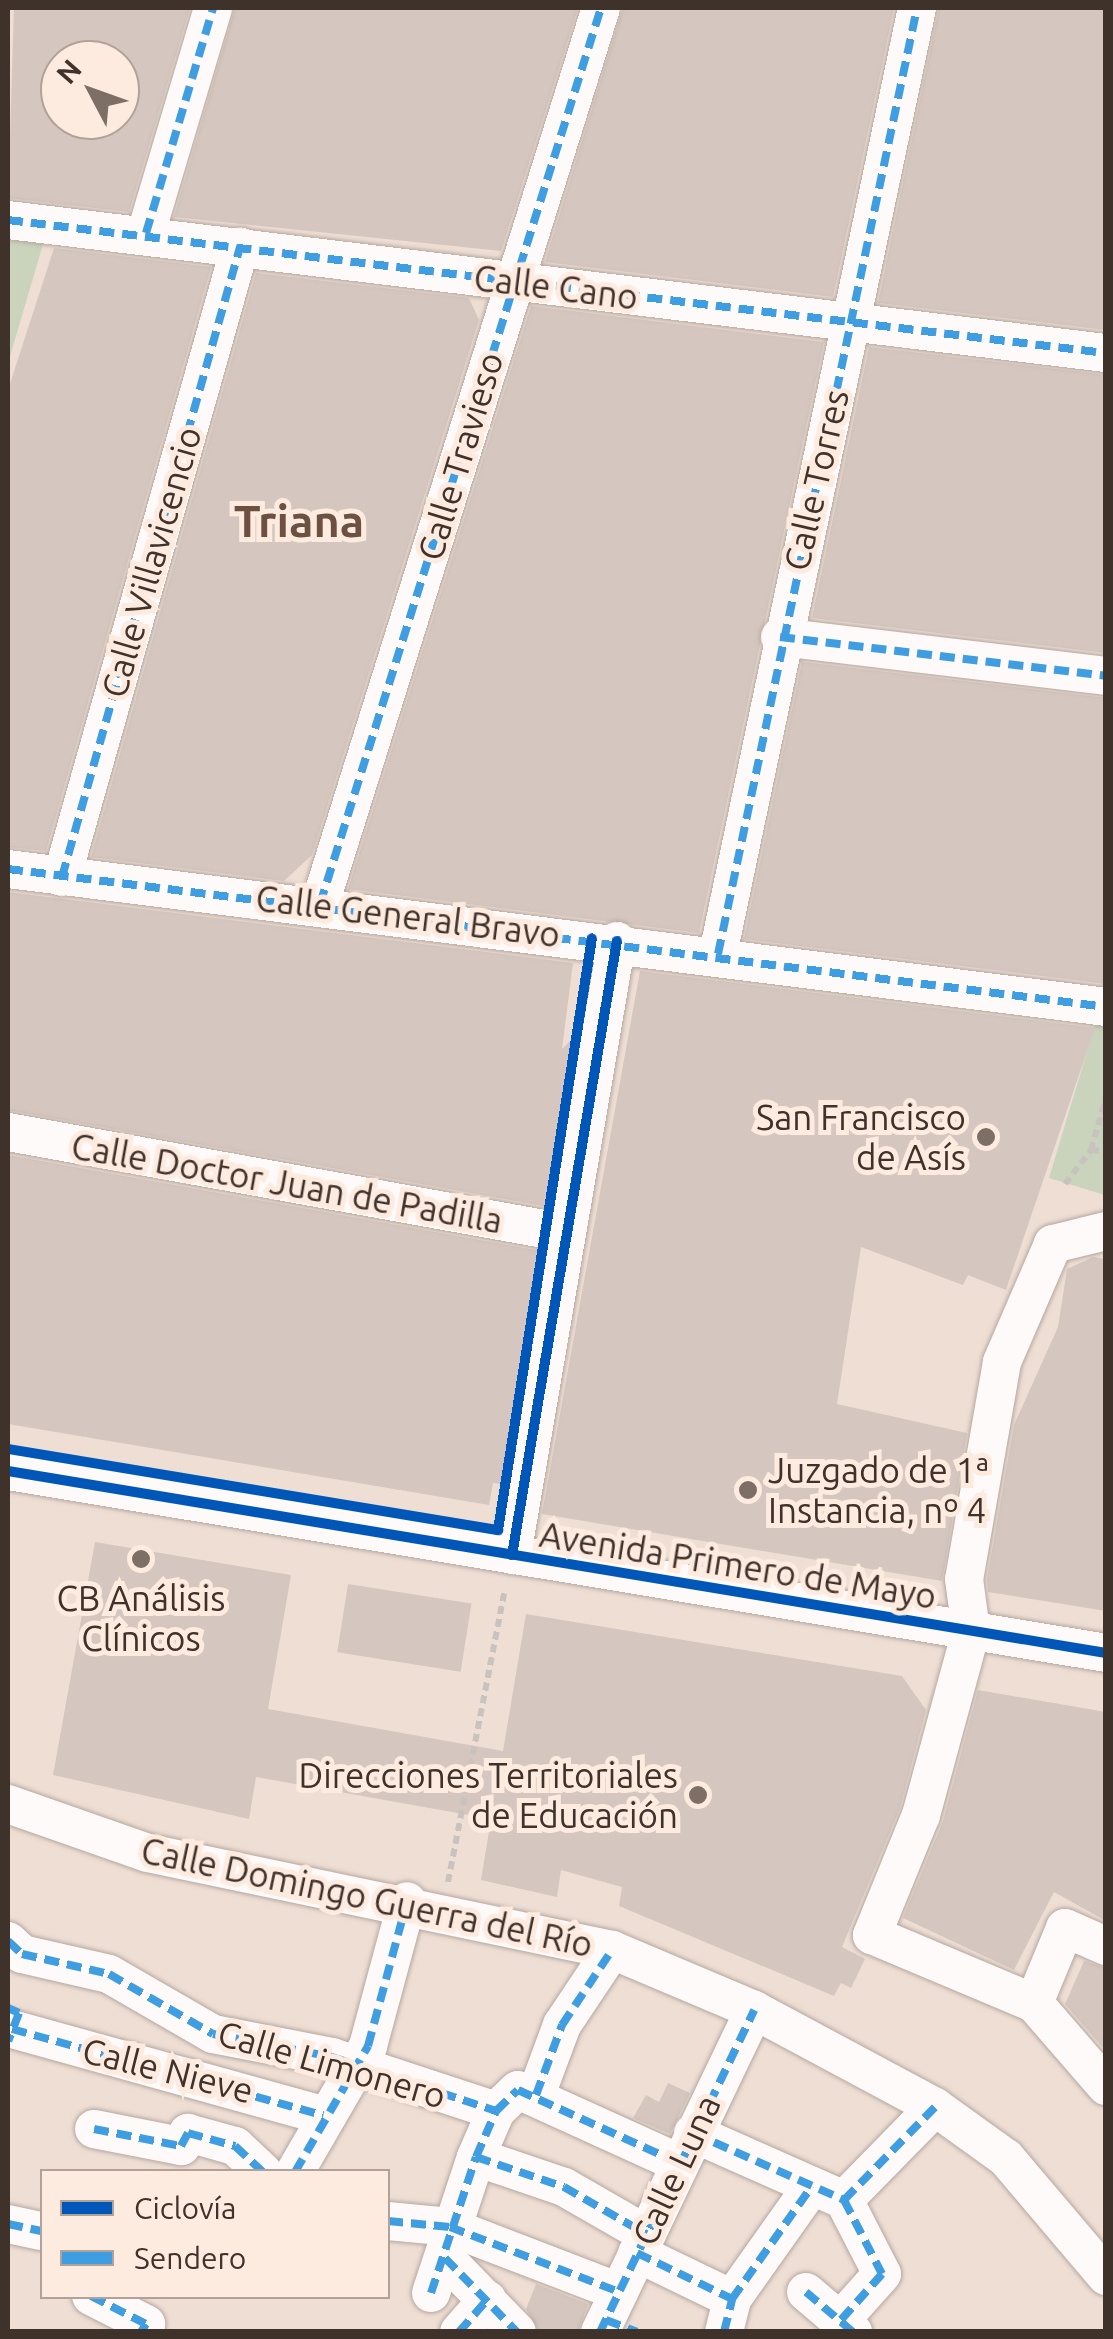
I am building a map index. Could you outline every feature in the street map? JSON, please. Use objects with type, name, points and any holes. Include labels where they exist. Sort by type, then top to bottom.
[{"type":"street","points":[[146,233],[213,8]]},
{"type":"street","name":"Calle Travieso","points":[[320,904],[601,8]]},
{"type":"street","name":"Calle Torres","points":[[718,954],[780,638],[917,8]]},
{"type":"street","name":"Calle Cano","points":[[8,220],[146,233],[514,283],[1106,353]]},
{"type":"street","name":"Calle Villavicencio","points":[[62,876],[240,247]]},
{"type":"street","points":[[780,638],[1106,676]]},
{"type":"street","name":"Calle General Bravo","points":[[8,869],[617,941],[1106,1007]]},
{"type":"street","points":[[512,1556],[617,941]]},
{"type":"street","name":"Calle Doctor Juan de Padilla","points":[[8,1132],[566,1234]]},
{"type":"street","points":[[1106,1231],[1053,1244],[1002,1362],[964,1580],[971,1632],[921,1815],[872,1935],[1034,2004],[1106,2086]]},
{"type":"street","name":"Avenida Primero de Mayo","points":[[8,1471],[1106,1653]]},
{"type":"street","name":"Calle Domingo Guerra del Río","points":[[8,1804],[148,1853],[425,1904],[612,1950],[754,2010],[935,2107],[1006,2158],[1106,2276]]},
{"type":"street","points":[[297,2169],[323,2116],[356,2067],[425,1904]]},
{"type":"street","points":[[1034,2004],[1066,1928],[1106,1946]]},
{"type":"street","name":"Calle Limonero","points":[[8,1941],[22,1954],[109,1974],[213,2034],[356,2067],[496,2111]]},
{"type":"street","points":[[536,2095],[562,2025],[612,1950]]},
{"type":"street","name":"Calle Luna","points":[[615,2319],[641,2244],[754,2010]]},
{"type":"street","name":"Calle Nieve","points":[[9,2026],[323,2116]]},
{"type":"street","points":[[442,2259],[476,2157],[496,2111],[518,2090],[828,2193],[882,2274],[847,2326],[806,2292]]},
{"type":"street","points":[[476,2157],[564,2187],[728,2315],[828,2193],[935,2107]]},
{"type":"street","points":[[94,2128],[181,2146],[188,2133],[235,2146],[260,2169]]},
{"type":"street","points":[[390,2222],[442,2259],[517,2332]]},
{"type":"street","points":[[8,2224],[40,2231]]},
{"type":"street","points":[[442,2259],[615,2319]]},
{"type":"street","points":[[97,2299],[146,2324],[141,2332]]},
{"type":"street","points":[[458,2332],[487,2300]]},
{"type":"path","points":[[1066,1184],[1091,1150],[1106,1097]]},
{"type":"path","points":[[1091,1150],[1106,1151]]},
{"type":"path","points":[[425,1904],[512,1556]]},
{"type":"green space","points":[[8,238],[44,241],[8,363]]},
{"type":"green space","points":[[1098,1015],[1105,1016],[1105,1195],[1049,1178]]},
{"type":"building","points":[[14,8],[190,8],[129,212],[8,198]]},
{"type":"building","points":[[235,8],[578,8],[501,251],[174,217]]},
{"type":"building","points":[[623,8],[894,8],[833,297],[545,262]]},
{"type":"building","points":[[939,8],[1106,8],[1106,330],[878,303]]},
{"type":"building","points":[[54,248],[211,267],[46,851],[8,847],[8,390]]},
{"type":"building","points":[[256,273],[469,298],[479,320],[312,855],[284,881],[91,857]]},
{"type":"building","points":[[531,306],[824,342],[699,933],[348,889]]},
{"type":"building","points":[[869,347],[1106,375],[1106,653],[812,618]]},
{"type":"building","points":[[802,662],[1106,698],[1106,984],[744,939]]},
{"type":"building","points":[[8,892],[573,963],[562,1049],[579,1032],[549,1207],[8,1110]]},
{"type":"building","points":[[640,971],[1095,1028],[1006,1290],[968,1275],[963,1285],[861,1247],[837,1404],[967,1433],[942,1581],[542,1514]]},
{"type":"building","points":[[8,1155],[541,1251],[501,1484],[493,1483],[489,1505],[8,1424]]},
{"type":"building","points":[[1093,1257],[1106,1259],[1106,1611],[988,1592],[987,1579],[1014,1425],[1058,1327],[1067,1269]]},
{"type":"building","points":[[95,1542],[291,1575],[268,1709],[503,1751],[526,1614],[902,1676],[926,1710],[900,1808],[842,1947],[865,1959],[851,1988],[841,1983],[834,1996],[619,1906],[622,1887],[561,1870],[557,1897],[481,1880],[491,1819],[256,1777],[249,1819],[53,1775]]},
{"type":"building","points":[[348,1584],[471,1604],[461,1672],[337,1652]]},
{"type":"building","points":[[978,1690],[1106,1712],[1106,1921],[1054,1892],[1014,1970],[903,1918],[943,1821]]},
{"type":"building","points":[[1084,1961],[1106,1968],[1106,2051],[1065,2004]]},
{"type":"building","points":[[668,2083],[690,2093],[670,2134],[633,2118],[646,2095],[659,2102]]},
{"type":"building","points":[[536,2284],[588,2304],[578,2332],[539,2332],[526,2309]]},
{"type":"marked path","points":[[146,233],[213,8]]},
{"type":"marked path","points":[[320,904],[601,8]]},
{"type":"marked path","points":[[718,954],[917,8]]},
{"type":"marked path","points":[[8,220],[1106,353]]},
{"type":"marked path","points":[[62,877],[240,247]]},
{"type":"marked path","points":[[780,637],[1106,676]]},
{"type":"marked path","points":[[8,869],[1106,1007]]},
{"type":"marked path","points":[[297,2169],[368,2046],[407,1901]]},
{"type":"marked path","points":[[8,1941],[22,1954],[109,1974],[213,2034],[332,2057],[496,2111]]},
{"type":"marked path","points":[[536,2095],[562,2025],[612,1950]]},
{"type":"marked path","points":[[8,2008],[19,2013],[8,2041]]},
{"type":"marked path","points":[[600,2332],[754,2010]]},
{"type":"marked path","points":[[12,2029],[323,2115]]},
{"type":"marked path","points":[[431,2293],[476,2157],[496,2111],[518,2090],[679,2163]]},
{"type":"marked path","points":[[844,2200],[935,2107]]},
{"type":"marked path","points":[[94,2129],[181,2146],[188,2133],[235,2146],[260,2169]]},
{"type":"marked path","points":[[693,2133],[844,2200],[882,2274],[840,2321]]},
{"type":"marked path","points":[[476,2157],[564,2187],[646,2234]]},
{"type":"marked path","points":[[724,2332],[732,2299],[812,2186]]},
{"type":"marked path","points":[[390,2221],[450,2227],[619,2292]]},
{"type":"marked path","points":[[8,2224],[40,2231]]},
{"type":"marked path","points":[[637,2253],[732,2299]]},
{"type":"marked path","points":[[445,2258],[517,2332]]},
{"type":"marked path","points":[[806,2292],[853,2332]]},
{"type":"marked path","points":[[97,2299],[146,2324],[141,2332]]},
{"type":"marked path","points":[[459,2332],[487,2300]]},
{"type":"marked path","points":[[606,2320],[637,2332]]},
{"type":"cycle path","points":[[8,1449],[498,1530],[592,938]]},
{"type":"cycle path","points":[[512,1555],[617,941]]},
{"type":"cycle path","points":[[8,1471],[1106,1653]]},
{"type":"place","name":"San Francisco de Asís","points":[[986,1137]]},
{"type":"place","name":"Juzgado de 1ª Instancia, nº 4","points":[[748,1490]]},
{"type":"place","name":"CB Análisis Clínicos","points":[[141,1559]]},
{"type":"place","name":"Direcciones Territoriales de Educación","points":[[698,1795]]},
{"type":"district","name":"Triana","points":[[299,521]]}]
